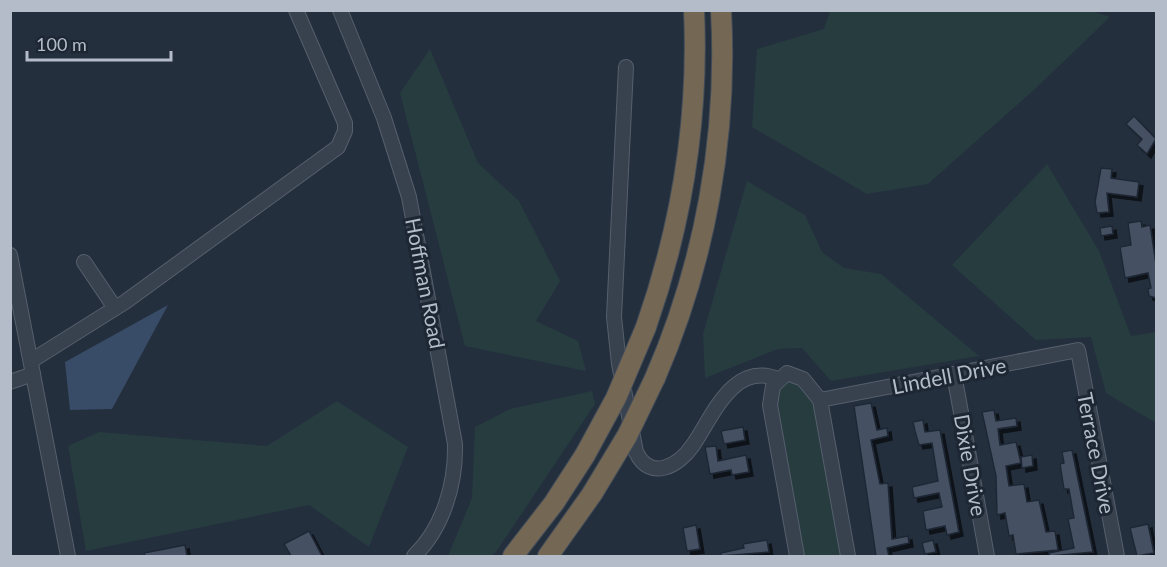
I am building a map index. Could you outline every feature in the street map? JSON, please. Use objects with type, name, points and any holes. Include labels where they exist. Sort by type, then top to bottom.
[{"type":"highway","points":[[513,556],[554,503],[585,455],[616,398],[646,327],[668,261],[686,176],[695,90],[694,10]]},
{"type":"highway","points":[[548,556],[592,494],[627,436],[655,378],[687,292],[708,207],[722,96],[721,10]]},
{"type":"street","points":[[10,382],[338,147],[345,131],[345,123],[296,10]]},
{"type":"street","name":"Hoffman Road","points":[[340,10],[399,158],[411,206],[455,444],[453,476],[442,512],[414,556]]},
{"type":"street","points":[[626,68],[615,317],[619,364],[636,452],[640,461],[648,468],[655,468],[677,461],[693,445],[721,401],[738,383],[757,375],[778,379]]},
{"type":"street","points":[[10,255],[68,556]]},
{"type":"street","points":[[84,262],[115,308]]},
{"type":"street","name":"Lindell Drive","points":[[820,400],[1078,350]]},
{"type":"street","name":"Terrace Drive","points":[[1078,350],[1117,556]]},
{"type":"street","points":[[796,556],[771,416],[770,395],[778,379],[787,373],[796,375],[807,383],[820,400],[848,556]]},
{"type":"street","name":"Dixie Drive","points":[[954,374],[987,556]]},
{"type":"green space","points":[[830,11],[1092,11],[1110,17],[1035,89],[928,184],[867,194],[752,127],[757,49],[824,29]]},
{"type":"green space","points":[[430,49],[478,163],[519,201],[560,281],[536,321],[578,341],[586,371],[465,346],[400,93]]},
{"type":"green space","points":[[1047,164],[1099,251],[1131,336],[1156,332],[1156,423],[1106,393],[1091,337],[1036,340],[952,265]]},
{"type":"green space","points":[[747,181],[805,215],[822,252],[844,268],[881,274],[979,356],[831,381],[802,348],[778,349],[705,378],[703,334]]},
{"type":"green space","points":[[788,380],[797,381],[815,407],[844,556],[803,556],[776,409],[780,387]]},
{"type":"green space","points":[[592,391],[595,404],[496,552],[491,556],[448,556],[472,498],[475,427],[510,409]]},
{"type":"green space","points":[[337,401],[408,447],[369,547],[309,505],[86,551],[68,446],[99,432],[267,446]]},
{"type":"water","points":[[168,305],[112,409],[70,410],[65,362]]},
{"type":"building","points":[[1134,116],[1156,139],[1147,154],[1137,145],[1142,139],[1126,124]]},
{"type":"building","points":[[1101,168],[1112,169],[1111,178],[1139,182],[1137,197],[1107,193],[1109,212],[1097,213],[1095,202]]},
{"type":"building","points":[[1141,221],[1142,227],[1150,225],[1156,264],[1156,298],[1149,296],[1148,289],[1151,288],[1148,273],[1125,278],[1120,247],[1131,245],[1128,223]]},
{"type":"building","points":[[1112,226],[1113,234],[1101,236],[1100,228]]},
{"type":"building","points":[[871,403],[877,430],[887,428],[888,436],[871,440],[880,484],[888,483],[892,539],[908,536],[909,543],[887,548],[889,556],[876,556],[854,406]]},
{"type":"building","points":[[994,410],[996,421],[1016,418],[1017,426],[998,429],[1000,445],[1016,442],[1021,463],[1006,466],[1009,486],[1024,484],[1027,502],[1039,500],[1046,532],[1055,531],[1058,550],[1016,554],[1013,535],[1009,536],[1005,513],[997,515],[996,476],[982,412]]},
{"type":"building","points":[[923,420],[925,432],[940,430],[959,532],[947,535],[945,526],[926,530],[923,511],[942,507],[939,493],[914,498],[912,487],[938,481],[932,443],[919,445],[915,431],[913,422]]},
{"type":"building","points":[[743,427],[745,440],[724,444],[721,431]]},
{"type":"building","points":[[716,446],[718,461],[746,455],[749,472],[732,475],[731,470],[710,474],[705,447]]},
{"type":"building","points":[[1072,450],[1093,552],[1050,556],[1049,553],[1074,548],[1068,519],[1074,518],[1069,489],[1064,489],[1060,464],[1064,463],[1062,452]]},
{"type":"building","points":[[1032,455],[1033,466],[1022,468],[1021,457]]},
{"type":"building","points":[[1148,524],[1154,553],[1137,556],[1130,528]]},
{"type":"building","points":[[696,525],[700,549],[687,551],[683,528]]},
{"type":"building","points":[[309,531],[322,556],[291,556],[284,544]]},
{"type":"building","points":[[767,540],[769,552],[721,556],[721,553],[744,548],[743,544]]},
{"type":"building","points":[[933,540],[936,552],[925,554],[922,543]]},
{"type":"building","points":[[185,545],[187,556],[145,556],[144,553]]}]
